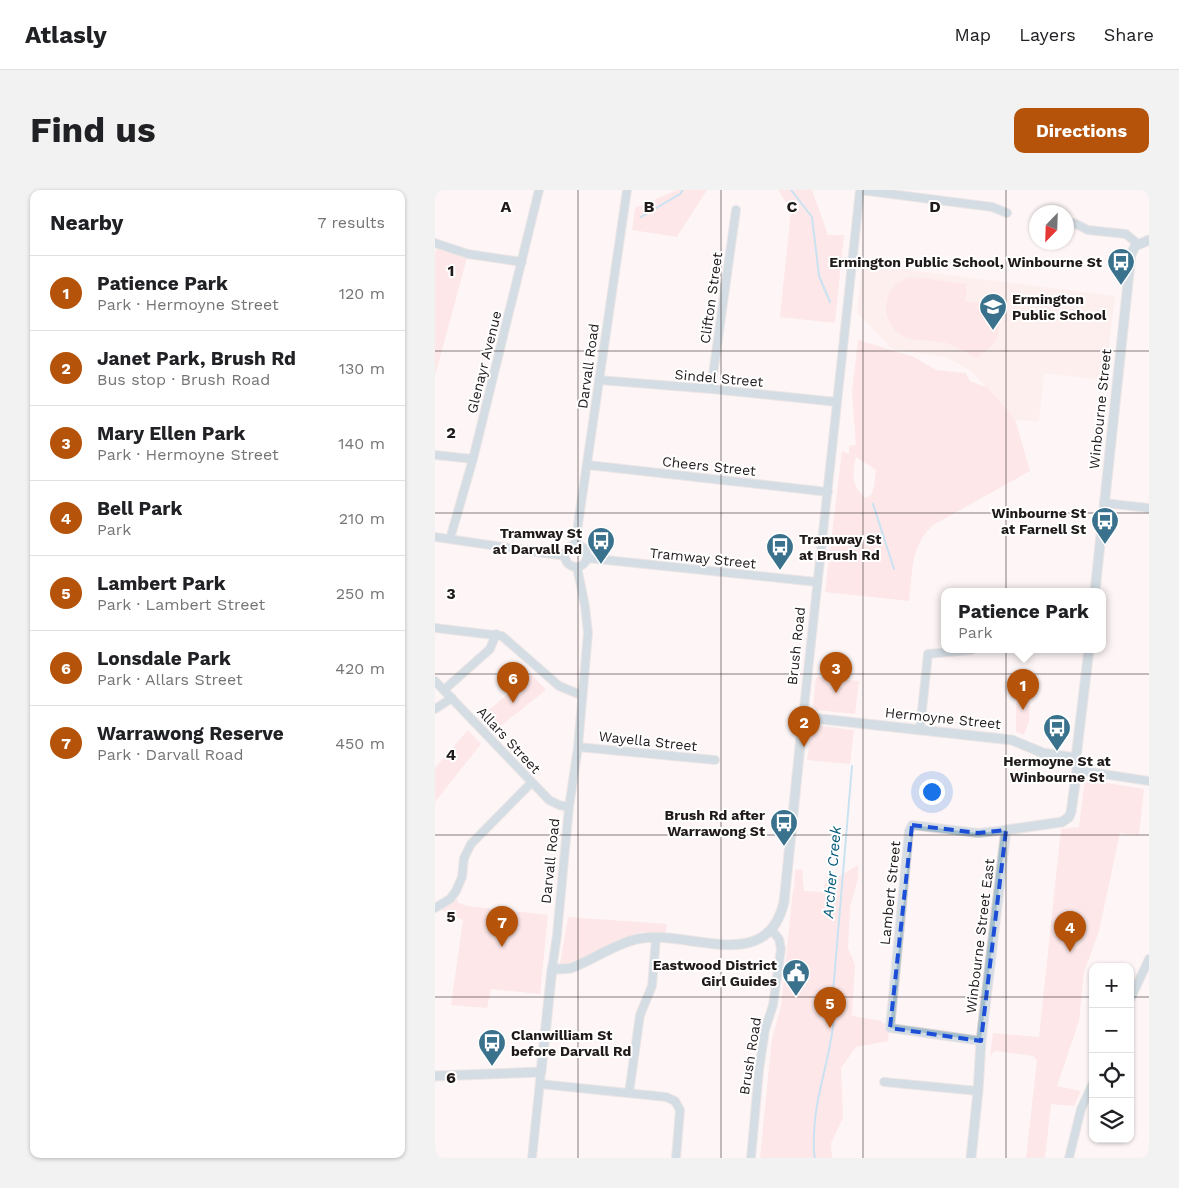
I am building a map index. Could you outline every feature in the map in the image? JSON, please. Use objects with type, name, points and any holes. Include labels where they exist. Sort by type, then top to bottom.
[{"type":"street","name":"Glenayr Avenue","points":[[450,538],[473,458],[539,190]]},
{"type":"street","name":"Darvall Road","points":[[575,546],[627,190]]},
{"type":"street","points":[[860,190],[992,207],[1007,213]]},
{"type":"street","name":"Brush Road","points":[[751,1158],[759,1070],[765,1030],[773,1006],[781,949],[779,939],[771,930],[779,917],[784,902],[860,190]]},
{"type":"street","name":"Clifton Street","points":[[711,389],[736,210]]},
{"type":"street","points":[[1074,224],[1088,230],[1126,234],[1138,244],[1149,240]]},
{"type":"street","points":[[435,243],[468,254],[522,262]]},
{"type":"street","name":"Winbourne Street","points":[[1095,588],[1129,263],[1133,247],[1138,244]]},
{"type":"street","name":"Sindel Street","points":[[599,380],[837,402]]},
{"type":"street","points":[[435,454],[473,458]]},
{"type":"street","name":"Cheers Street","points":[[588,465],[827,492]]},
{"type":"street","points":[[1104,503],[1149,508]]},
{"type":"street","points":[[435,537],[565,556]]},
{"type":"street","points":[[575,546],[584,549],[587,558],[584,564],[577,567],[567,564],[565,556],[567,550],[575,546]]},
{"type":"street","name":"Tramway Street","points":[[587,558],[817,582]]},
{"type":"street","name":"Darvall Road","points":[[532,1158],[569,807],[578,746],[581,695],[588,633],[577,567]]},
{"type":"street","points":[[435,628],[501,636],[559,686],[581,695]]},
{"type":"street","points":[[444,690],[490,649],[496,634]]},
{"type":"street","points":[[920,729],[928,654],[941,653]]},
{"type":"street","points":[[1006,830],[1061,822],[1069,817],[1077,770],[1076,758],[1089,653]]},
{"type":"street","name":"Allars Street","points":[[436,683],[549,800],[569,807]]},
{"type":"street","points":[[435,709],[452,698]]},
{"type":"street","name":"Hermoyne Street","points":[[803,717],[1012,740],[1052,756],[1076,758]]},
{"type":"street","name":"Wayella Street","points":[[578,746],[715,760]]},
{"type":"street","points":[[1077,770],[1149,781]]},
{"type":"street","points":[[435,908],[450,899],[456,891],[463,877],[464,858],[471,844],[531,783]]},
{"type":"street","name":"Lambert Street","points":[[981,1041],[890,1028],[909,831],[913,825],[978,833],[1006,830]]},
{"type":"street","name":"Winbourne Street East","points":[[971,1158],[981,1041],[1006,830]]},
{"type":"street","points":[[551,969],[571,968],[636,939],[656,938],[740,945],[757,939],[771,930]]},
{"type":"street","points":[[629,1093],[640,1015],[652,986],[656,938]]},
{"type":"street","points":[[1134,991],[1149,959]]},
{"type":"street","points":[[435,1076],[541,1072]]},
{"type":"street","points":[[884,1082],[978,1090]]},
{"type":"street","points":[[540,1084],[671,1098],[678,1105],[680,1116],[676,1158]]},
{"type":"street","points":[[1069,1158],[1081,1109],[1089,1092]]},
{"type":"highlighted area","points":[[912,825],[978,833],[1006,830],[981,1041],[890,1028]]},
{"type":"shaded area","points":[[677,190],[707,190],[677,237],[632,230],[635,208]]},
{"type":"shaded area","points":[[778,190],[812,190],[828,235],[844,235],[835,323],[780,317],[791,210]]},
{"type":"shaded area","points":[[439,244],[468,254],[435,376],[435,253]]},
{"type":"shaded area","name":"Ermington Public School","points":[[862,264],[1115,296],[1105,380],[1044,373],[1039,422],[1015,419],[970,370],[945,357],[892,349],[857,312]]},
{"type":"shaded area","points":[[912,277],[967,284],[965,301],[998,305],[1000,322],[998,336],[995,341],[976,358],[949,344],[904,337],[889,322],[886,313],[886,303],[894,286],[902,280]]},
{"type":"shaded area","points":[[858,340],[914,357],[936,370],[965,372],[970,381],[988,388],[1015,419],[1030,471],[933,525],[920,542],[916,551],[909,601],[825,592],[842,451],[851,455],[849,453],[849,446],[856,445],[852,392]],"holes":[[[856,457],[876,470],[874,487],[871,495],[866,498],[855,484],[854,469]]]},
{"type":"shaded area","points":[[531,674],[546,690],[494,731],[481,717]]},
{"type":"shaded area","points":[[816,677],[859,681],[855,714],[816,710],[813,705]]},
{"type":"shaded area","points":[[1016,697],[1030,699],[1029,721],[1024,735],[1016,732]]},
{"type":"shaded area","points":[[815,725],[854,730],[850,764],[807,760],[811,731]]},
{"type":"shaded area","points":[[468,730],[481,744],[435,802],[435,768]]},
{"type":"shaded area","points":[[1089,780],[1144,789],[1139,835],[1120,833],[1099,931],[1084,972],[1079,1021],[1057,1086],[1081,1091],[1074,1106],[1051,1104],[1045,1158],[1026,1158],[1037,1060],[1033,1056],[995,1051],[990,1056],[993,1033],[1039,1037],[1061,829],[1079,827],[1084,785]]},
{"type":"shaded area","points":[[858,865],[858,879],[850,907],[848,948],[855,965],[852,1016],[890,1024],[888,1041],[856,1047],[841,1068],[843,1118],[831,1143],[832,1158],[760,1158],[772,1039],[781,1006],[795,870],[802,869],[804,891],[822,892],[828,874],[838,877]]},
{"type":"shaded area","points":[[457,897],[458,903],[468,906],[548,915],[540,994],[491,989],[487,1008],[451,1005],[463,920],[441,910]]},
{"type":"shaded area","points":[[568,917],[667,924],[666,932],[641,932],[570,963],[560,964]]},
{"type":"waterway","name":"Archer Creek","points":[[641,217],[680,194],[683,190]]},
{"type":"waterway","name":"Archer Creek","points":[[791,190],[812,217],[819,276],[830,302]]},
{"type":"waterway","name":"Archer Creek","points":[[873,504],[894,569]]},
{"type":"waterway","name":"Archer Creek","points":[[815,1158],[817,1105],[830,1047],[834,1017],[831,1016],[852,766]]},
{"type":"place","name":"Ermington Public School, Winbourne St","points":[[1121,286]]},
{"type":"place","name":"Ermington Public School","points":[[993,331]]},
{"type":"place","name":"Winbourne St at Farnell St","points":[[1105,545]]},
{"type":"place","name":"Tramway St at Darvall Rd","points":[[601,565]]},
{"type":"place","name":"Tramway St at Brush Rd","points":[[780,571]]},
{"type":"place","name":"Mary Ellen Park","points":[[836,693]]},
{"type":"place","name":"Lonsdale Park","points":[[513,703]]},
{"type":"place","name":"Patience Park","points":[[1023,710]]},
{"type":"place","name":"Janet Park, Brush Rd","points":[[804,747]]},
{"type":"place","name":"Hermoyne St at Winbourne St","points":[[1057,752]]},
{"type":"place","name":"Brush Rd after Warrawong St","points":[[784,847]]},
{"type":"place","name":"Warrawong Reserve","points":[[502,947]]},
{"type":"place","name":"Bell Park","points":[[1070,952]]},
{"type":"place","name":"Eastwood District Girl Guides","points":[[796,997]]},
{"type":"place","name":"Lambert Park","points":[[830,1028]]},
{"type":"place","name":"Clanwilliam St before Darvall Rd","points":[[492,1067]]}]
